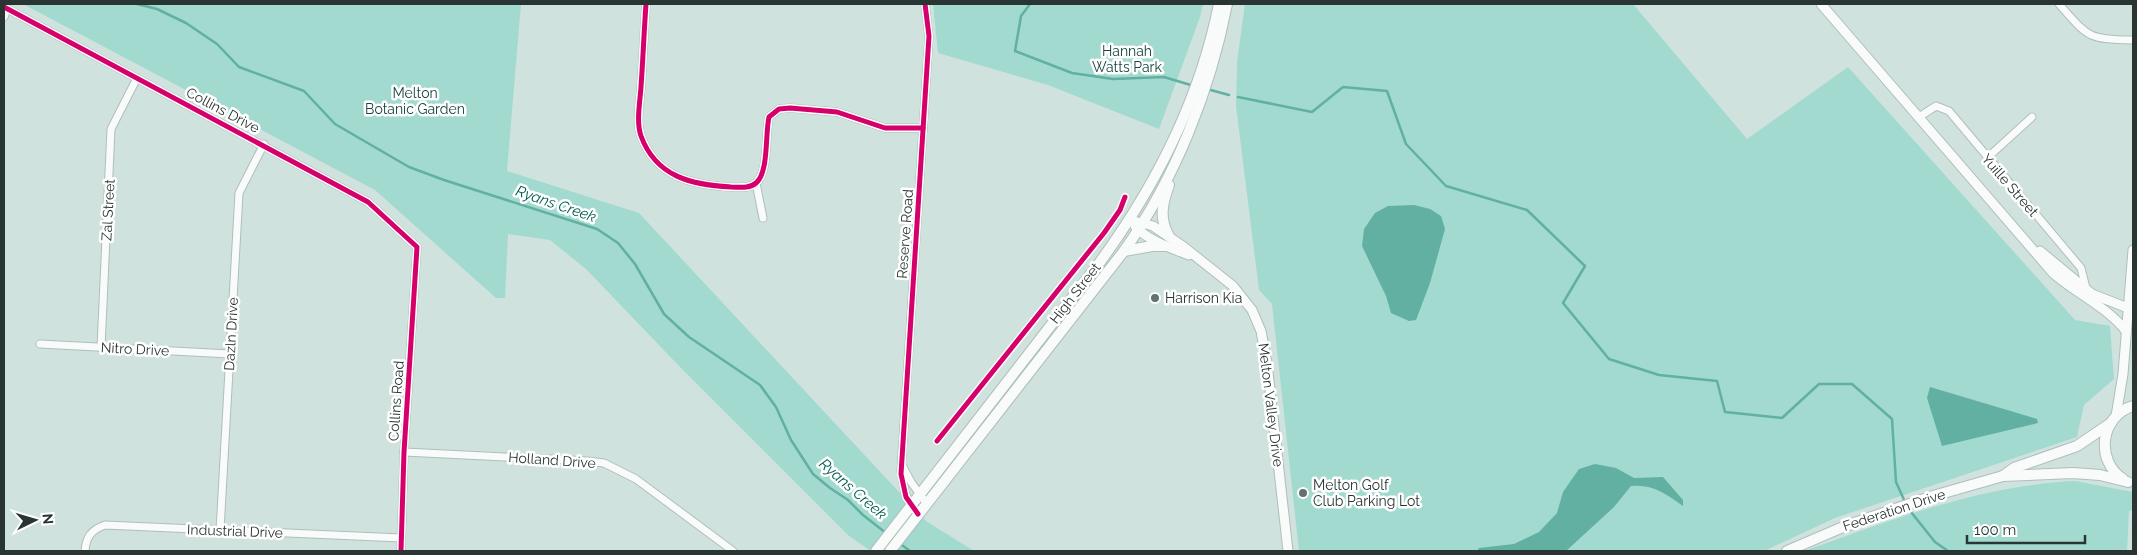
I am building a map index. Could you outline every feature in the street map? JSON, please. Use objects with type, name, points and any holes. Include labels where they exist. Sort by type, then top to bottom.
[{"type":"main road","name":"High Street","points":[[1205,74],[1219,4]]},
{"type":"main road","name":"High Street","points":[[896,544],[1124,251],[1141,226],[1182,146],[1227,4]]},
{"type":"main road","name":"High Street","points":[[876,551],[1100,262],[1130,220],[1160,168],[1198,93]]},
{"type":"main road","points":[[1124,251],[1167,241],[1162,223],[1162,207],[1182,146]]},
{"type":"main road","name":"Federation Drive","points":[[2003,476],[2014,468],[2078,446],[2133,406]]},
{"type":"main road","points":[[2113,420],[2105,439],[2106,456],[2114,472],[2131,483]]},
{"type":"main road","name":"Federation Drive","points":[[1787,551],[1843,526],[1933,496],[2003,476],[2073,472],[2100,475],[2131,483]]},
{"type":"street","points":[[646,4],[639,116],[641,136],[652,156],[664,169],[684,180],[703,186],[746,187],[756,183],[764,171],[769,117],[779,110],[790,108],[837,112],[884,128],[923,128]]},
{"type":"street","name":"Reserve Road","points":[[918,514],[910,505],[904,487],[902,465],[929,36],[925,4]]},
{"type":"street","name":"Yuille Street","points":[[1821,4],[2053,273],[2075,291],[2110,313],[2126,331]]},
{"type":"street","points":[[2059,4],[2080,28],[2090,36],[2101,39],[2133,40]]},
{"type":"street","points":[[4,17],[6,8]]},
{"type":"street","name":"Collins Drive","points":[[6,8],[264,144],[368,202],[417,247],[417,252]]},
{"type":"street","name":"Zal Street","points":[[102,347],[112,129],[137,78]]},
{"type":"street","name":"Yuille Street","points":[[1919,117],[1936,106],[1949,111],[2081,268],[2086,288]]},
{"type":"street","points":[[1987,158],[2032,117]]},
{"type":"street","name":"Dazln Drive","points":[[220,530],[239,193],[264,144]]},
{"type":"street","points":[[756,183],[763,218]]},
{"type":"street","name":"Melton Valley Drive","points":[[1130,220],[1194,257],[1234,286],[1252,310],[1261,331],[1267,363],[1288,551]]},
{"type":"street","name":"Yuille Street","points":[[2014,227],[2058,267],[2099,298],[2131,309]]},
{"type":"street","points":[[2113,420],[2123,374],[2126,331],[2131,309],[2130,294],[2133,250]]},
{"type":"street","name":"Collins Road","points":[[401,551],[404,452],[417,252]]},
{"type":"street","points":[[2111,301],[2130,294]]},
{"type":"street","name":"Nitro Drive","points":[[40,344],[230,354]]},
{"type":"street","name":"Holland Drive","points":[[404,452],[604,463],[636,478],[733,551]]},
{"type":"street","points":[[902,465],[919,495],[927,504]]},
{"type":"street","name":"Industrial Drive","points":[[85,551],[88,536],[98,528],[106,525],[402,538]]},
{"type":"green space","name":"Melton Botanic Garden","points":[[23,4],[521,4],[507,171],[639,213],[926,521],[974,551],[871,551],[849,536],[680,367],[587,270],[550,240],[508,234],[505,298],[496,298],[375,190]]},
{"type":"green space","name":"Hannah Watts Park","points":[[933,4],[1203,4],[1159,129],[1048,85],[938,53]]},
{"type":"green space","points":[[1245,4],[1633,4],[1747,139],[1848,67],[2075,320],[2110,326],[2114,379],[2084,405],[2077,437],[1835,518],[1764,551],[1299,551],[1272,304],[1259,290],[1236,106],[1237,62]]},
{"type":"green space","points":[[2075,481],[2133,492],[2133,510],[2129,511],[2127,551],[1804,551],[1903,516],[1971,497],[2005,489]]},
{"type":"shaded area","points":[[1414,205],[1430,209],[1441,216],[1445,229],[1430,283],[1416,320],[1409,321],[1391,313],[1386,296],[1362,246],[1364,229],[1375,213],[1388,206]]},
{"type":"shaded area","points":[[1930,387],[2037,419],[2038,423],[1942,446],[1927,398]]},
{"type":"shaded area","points":[[1595,464],[1616,468],[1634,478],[1663,477],[1683,500],[1683,506],[1653,488],[1631,486],[1614,507],[1566,551],[1477,551],[1479,548],[1514,544],[1539,532],[1557,513],[1563,492],[1579,469]]},
{"type":"waterway","name":"Ryans Creek","points":[[137,4],[157,9],[186,23],[217,44],[239,67],[304,91],[335,124],[409,167],[597,229],[618,243],[635,264],[664,314],[689,337],[760,385],[776,407],[791,440],[813,474],[848,500],[886,533]]},
{"type":"waterway","points":[[1030,4],[1021,16],[1015,51],[1072,73],[1113,79],[1164,77],[1194,86]]},
{"type":"waterway","points":[[1238,97],[1312,112],[1343,87],[1387,91],[1406,144],[1446,186],[1527,210],[1585,266],[1563,303],[1609,359],[1659,375],[1717,381],[1725,412],[1782,418],[1819,384],[1852,384],[1892,419],[1896,482],[1905,502]]},
{"type":"waterway","points":[[1207,89],[1229,95]]},
{"type":"waterway","points":[[1907,507],[1935,542],[1948,551]]},
{"type":"waterway","name":"Ryans Creek","points":[[899,543],[910,551]]},
{"type":"cycle path","points":[[646,4],[639,125],[641,136],[656,161],[666,170],[677,176],[689,181],[717,186],[744,187],[753,185],[760,178],[765,162],[769,117],[779,109],[790,108],[837,112],[885,128],[923,128]]},
{"type":"cycle path","points":[[918,514],[906,497],[901,474],[929,36],[925,4]]},
{"type":"cycle path","points":[[4,7],[368,202],[417,247],[404,452],[401,551]]},
{"type":"cycle path","points":[[937,441],[1104,233],[1120,210],[1125,197]]},
{"type":"place","name":"Harrison Kia","points":[[1155,298]]},
{"type":"place","name":"Melton Golf Club Parking Lot","points":[[1303,493]]}]
